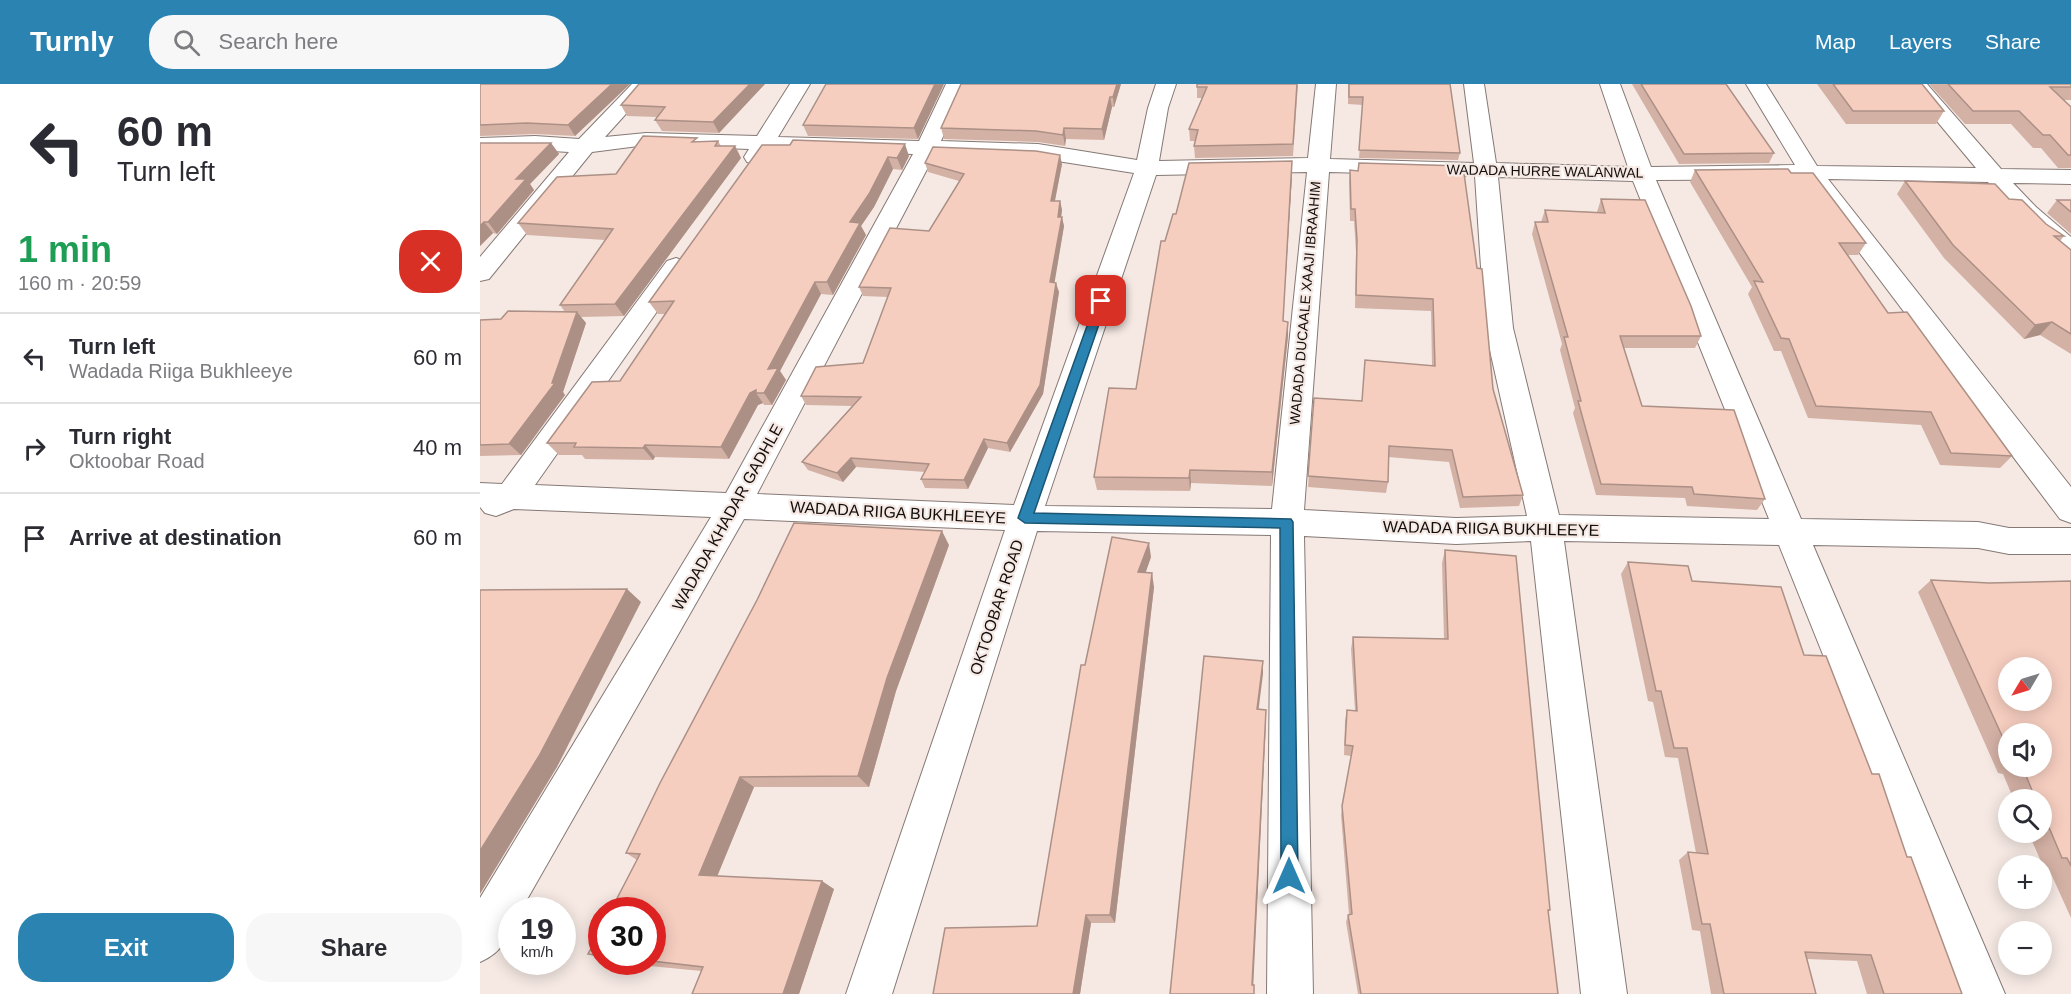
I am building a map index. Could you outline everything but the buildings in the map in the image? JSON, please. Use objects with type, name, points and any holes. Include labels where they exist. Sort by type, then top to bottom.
[{"type":"street","points":[[480,273],[585,146],[643,84]]},
{"type":"street","points":[[738,181],[765,143],[800,84]]},
{"type":"street","name":"WADADA KHADAR GADHLE","points":[[480,940],[736,504],[928,146],[956,84]]},
{"type":"street","name":"OKTOOBAR ROAD","points":[[869,994],[1025,518],[1147,168],[1158,108],[1166,84]]},
{"type":"street","name":"WADADA DUCAALE XAAJI IBRAAHIM","points":[[1290,994],[1287,522],[1326,84]]},
{"type":"street","points":[[1474,84],[1486,170],[1499,328],[1546,528],[1604,994]]},
{"type":"street","points":[[1610,84],[1642,174],[1982,994]]},
{"type":"street","points":[[1756,84],[1810,172],[2071,510]]},
{"type":"street","points":[[1916,84],[1992,174],[2047,232],[2071,249]]},
{"type":"street","name":"WADADA HURRE WALANWAL","points":[[480,145],[535,143],[585,146],[645,139],[928,146],[1038,151],[1147,168],[1317,165],[1642,174],[1810,172],[2071,177]]},
{"type":"street","points":[[480,514],[690,247]]},
{"type":"street","name":"WADADA RIIGA BUKHLEEYE","points":[[495,495],[1025,518],[1287,522],[1456,531],[1546,528],[1978,535],[2009,541],[2071,541]]},
{"type":"route","points":[[1101,301],[1025,518],[1287,522],[1289,876]]}]
